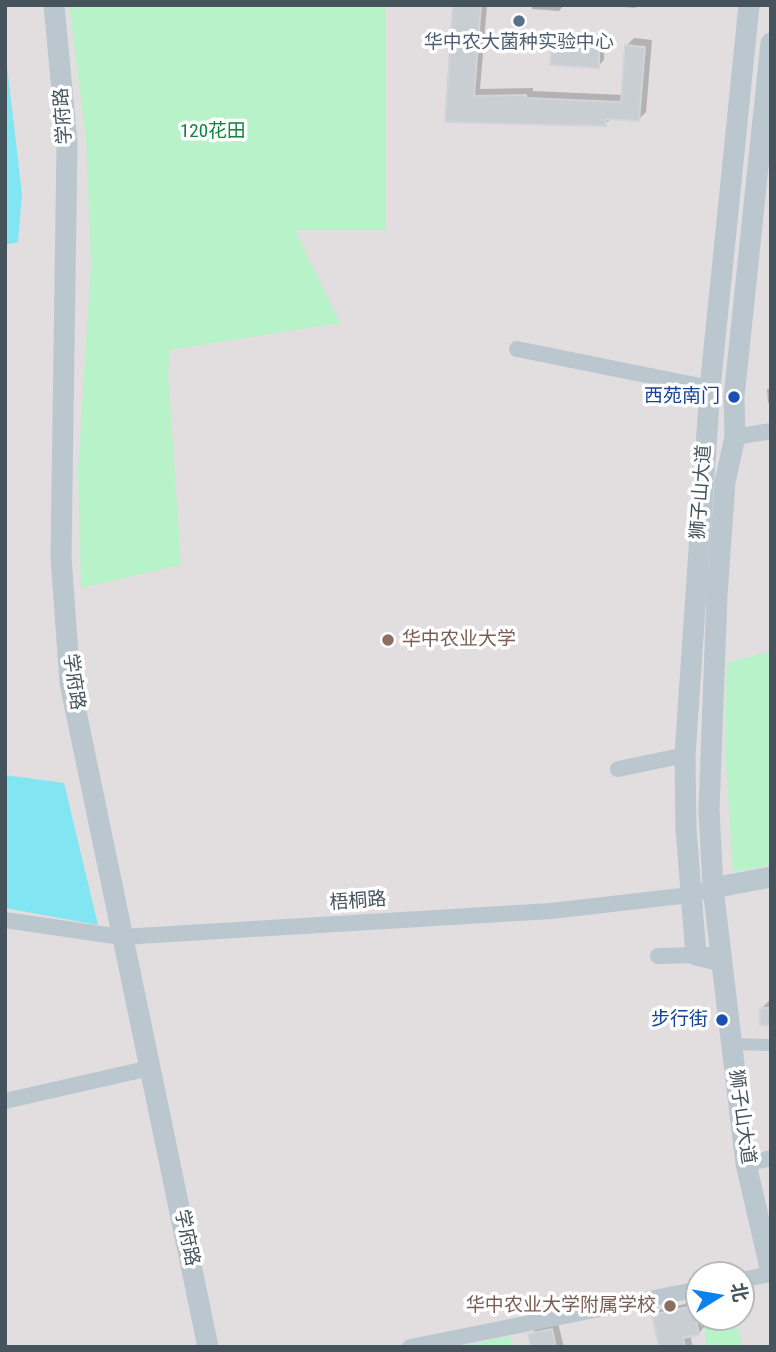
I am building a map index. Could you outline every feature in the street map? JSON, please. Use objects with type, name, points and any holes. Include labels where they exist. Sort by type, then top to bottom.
[{"type":"street","name":"学府路","points":[[54,5],[67,143],[61,557],[69,670],[121,937],[208,1347]]},
{"type":"street","name":"狮子山大道","points":[[696,955],[686,829],[685,755],[710,388],[749,5]]},
{"type":"street","name":"狮子山大道","points":[[770,56],[734,397],[734,437],[725,482],[716,621],[709,810],[713,888],[746,1164],[771,1273]]},
{"type":"street","points":[[517,349],[710,388]]},
{"type":"street","points":[[734,437],[771,431]]},
{"type":"street","points":[[618,769],[685,755]]},
{"type":"street","points":[[713,888],[771,877]]},
{"type":"street","name":"梧桐路","points":[[5,920],[121,937],[551,911],[691,895],[713,888]]},
{"type":"street","points":[[658,956],[696,955],[721,961]]},
{"type":"street","points":[[731,1044],[771,1045]]},
{"type":"street","points":[[5,1101],[150,1068]]},
{"type":"street","points":[[746,1164],[771,1158]]},
{"type":"street","points":[[410,1347],[685,1292]]},
{"type":"shaded area","name":"华中农业大学","points":[[5,5],[771,5],[771,1347],[5,1347]]},
{"type":"green space","name":"120花田","points":[[69,5],[386,5],[386,230],[295,230],[340,323],[170,350],[168,372],[181,565],[81,588],[78,472],[91,264],[86,137]]},
{"type":"green space","points":[[771,651],[771,865],[733,872],[725,745],[727,663]]},
{"type":"green space","points":[[704,1331],[739,1331],[742,1347],[707,1347]]},
{"type":"green space","points":[[510,1336],[513,1347],[454,1347]]},
{"type":"water","points":[[5,49],[22,194],[18,242],[5,245]]},
{"type":"water","points":[[5,775],[64,783],[98,925],[5,908]]},
{"type":"building","points":[[453,5],[481,5],[474,96],[526,95],[526,98],[621,102],[625,45],[645,47],[639,121],[606,119],[606,126],[445,122]]},
{"type":"building","points":[[553,39],[599,42],[599,68],[550,65]]},
{"type":"building","points":[[760,1008],[771,1008],[771,1026],[760,1025]]},
{"type":"building","points":[[685,1308],[685,1331],[698,1331],[699,1335],[683,1338],[685,1347],[659,1347],[652,1315]]},
{"type":"building","points":[[552,1329],[556,1347],[531,1347],[528,1334]]},
{"type":"place","name":"华中农大菌种实验中心","points":[[519,21]]},
{"type":"place","name":"西苑南门","points":[[734,397]]},
{"type":"place","name":"华中农业大学","points":[[388,640]]},
{"type":"place","name":"步行街","points":[[722,1020]]},
{"type":"place","name":"华中农业大学附属学校","points":[[670,1306]]}]
